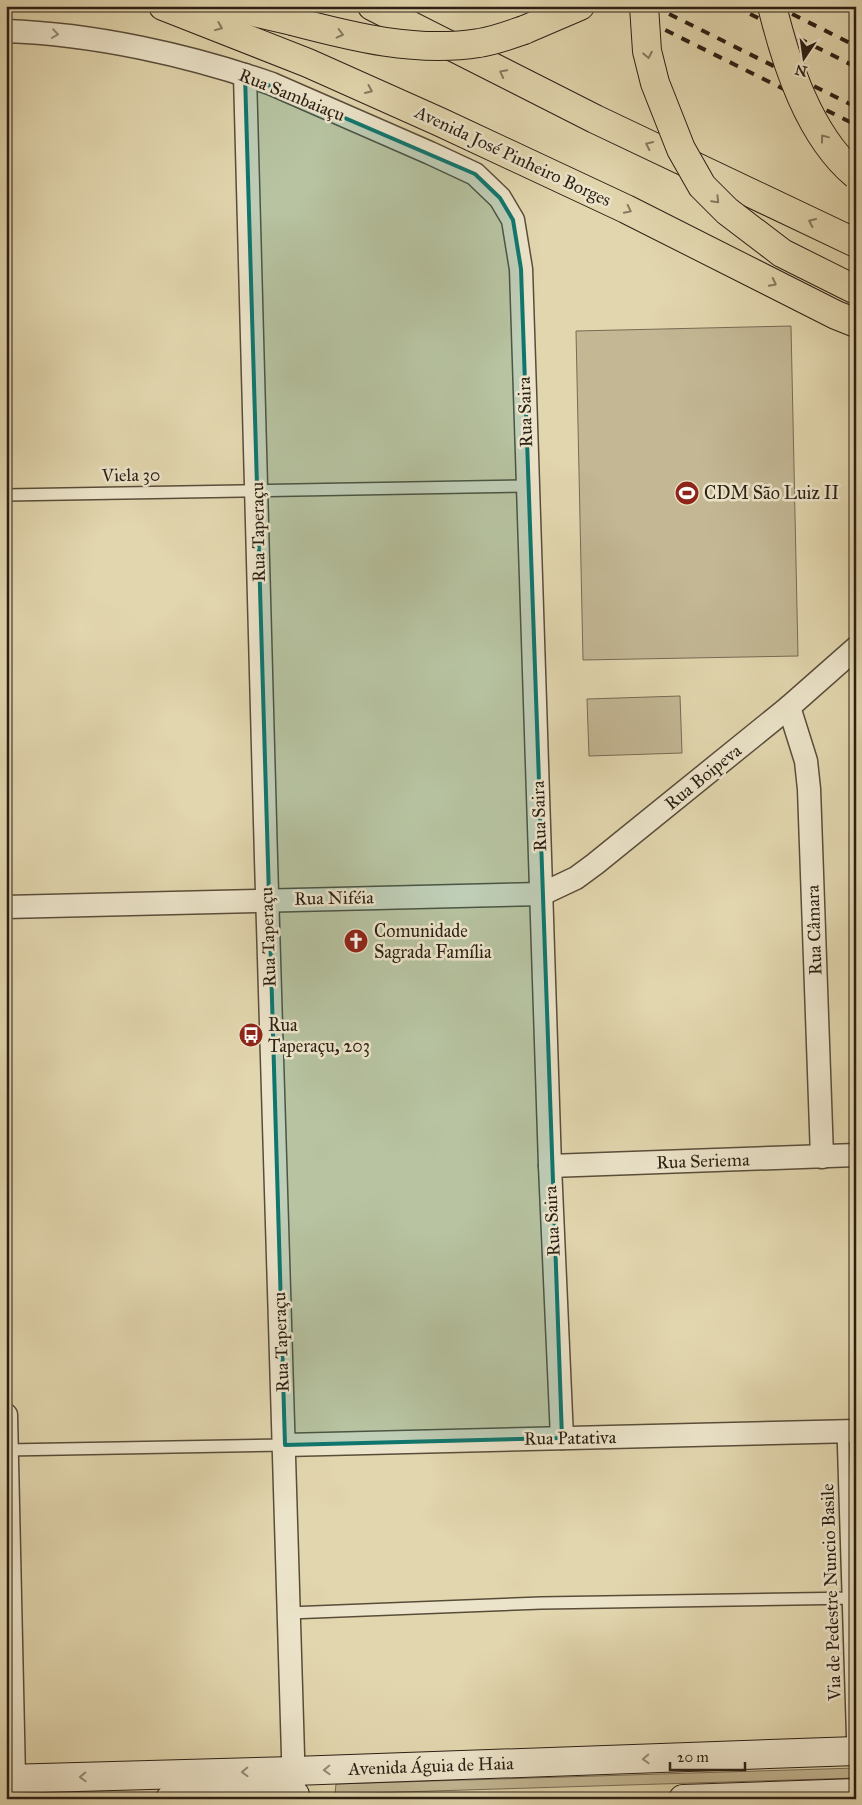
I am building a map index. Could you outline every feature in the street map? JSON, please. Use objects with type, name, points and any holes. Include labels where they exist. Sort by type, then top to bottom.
[{"type":"main road","points":[[220,6],[237,8],[354,38],[408,45],[441,46],[480,43],[524,30],[580,6]]},
{"type":"main road","points":[[372,6],[594,119],[856,243]]},
{"type":"main road","points":[[644,6],[647,51],[655,83],[681,149],[702,186],[727,211],[782,253],[856,290]]},
{"type":"main road","points":[[772,6],[779,36],[795,80],[818,130],[844,164],[856,175]]},
{"type":"main road","name":"Avenida José Pinheiro Borges","points":[[176,7],[440,122],[626,209],[836,315],[856,323]]},
{"type":"main road","name":"Avenida Águia de Haia","points":[[10,1779],[294,1788],[854,1752]]},
{"type":"main road","points":[[170,1799],[294,1788]]},
{"type":"main road","points":[[683,1799],[856,1793]]},
{"type":"street","name":"Rua Sambaiaçu","points":[[6,31],[42,32],[106,41],[162,53],[245,75],[281,88],[475,174],[500,198]]},
{"type":"street","name":"Rua Taperaçu","points":[[245,75],[267,900],[294,1788]]},
{"type":"street","name":"Rua Saira","points":[[500,198],[513,220],[520,269],[550,1166],[562,1438]]},
{"type":"street","name":"Rua Boipeva","points":[[542,894],[576,878],[595,864],[789,707],[856,648]]},
{"type":"street","name":"Rua Câmara","points":[[789,707],[806,761],[809,789],[822,1157]]},
{"type":"street","name":"Rua Niféia","points":[[6,908],[542,894]]},
{"type":"street","name":"Rua Seriema","points":[[550,1166],[856,1155]]},
{"type":"street","points":[[6,1415],[10,1779]]},
{"type":"street","name":"Rua Patativa","points":[[285,1445],[849,1431]]},
{"type":"lane","name":"Viela 30","points":[[6,495],[528,486]]},
{"type":"lane","name":"Via de Pedestre Nuncio Basile","points":[[849,1431],[854,1752]]},
{"type":"lane","points":[[7,1450],[285,1445]]},
{"type":"lane","points":[[289,1613],[541,1603],[852,1598]]},
{"type":"highlighted area","points":[[245,75],[475,174],[500,198],[513,220],[521,269],[562,1438],[285,1445]]},
{"type":"shaded area","name":"CDM São Luiz II","points":[[791,326],[798,656],[583,660],[576,331]]},
{"type":"shaded area","points":[[680,696],[682,753],[589,756],[587,699]]},
{"type":"shaded area","points":[[856,1768],[856,1778],[335,1794],[336,1784]]},
{"type":"railway","points":[[617,6],[856,125]]},
{"type":"railway","points":[[653,6],[856,107]]},
{"type":"railway","points":[[734,6],[856,67]]},
{"type":"railway","points":[[776,6],[856,46]]},
{"type":"place","name":"CDM São Luiz II","points":[[687,493]]},
{"type":"place","name":"Comunidade Sagrada Família","points":[[356,941]]},
{"type":"place","name":"Rua Taperaçu, 203","points":[[251,1035]]}]
